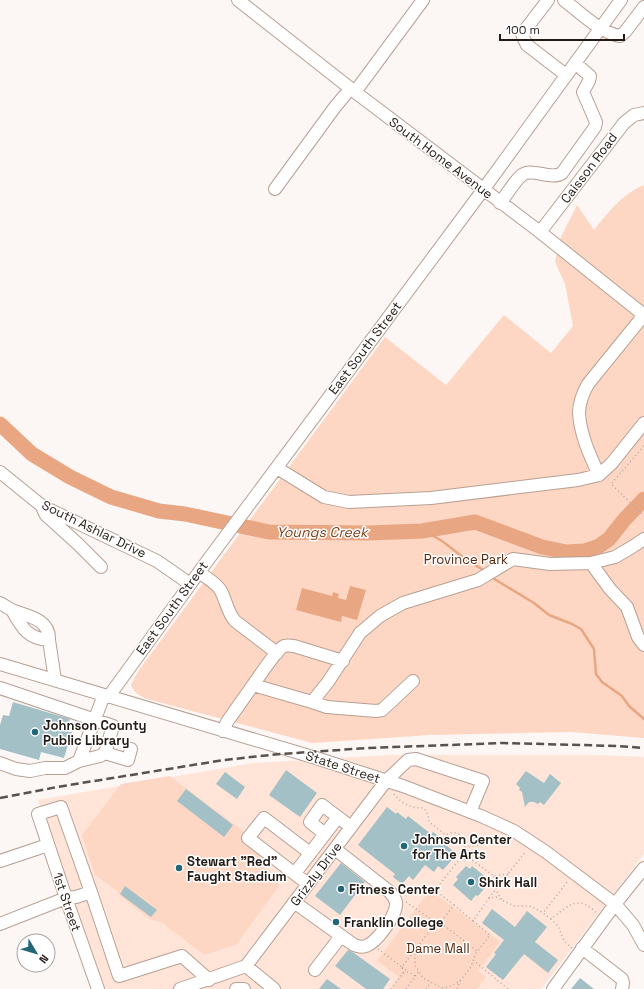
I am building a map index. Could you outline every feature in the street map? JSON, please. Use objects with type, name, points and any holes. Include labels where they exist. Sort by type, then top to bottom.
[{"type":"street","name":"South Home Avenue","points":[[238,0],[483,190],[540,232],[644,315]]},
{"type":"street","points":[[275,188],[335,107],[353,90],[423,0]]},
{"type":"street","points":[[548,0],[522,34],[528,45],[566,75]]},
{"type":"street","points":[[564,0],[600,28],[620,36],[625,32],[644,6]]},
{"type":"street","name":"East South Street","points":[[79,761],[94,719],[106,696],[277,468],[622,0]]},
{"type":"street","points":[[500,203],[522,174],[529,172],[556,176],[562,173],[595,127],[596,122],[582,92],[590,81],[590,76],[575,63]]},
{"type":"street","name":"Caisson Road","points":[[540,232],[624,123],[634,115],[644,113]]},
{"type":"street","points":[[599,475],[590,456],[582,430],[579,413],[582,396],[588,384],[644,315]]},
{"type":"street","points":[[277,468],[324,497],[349,502],[431,498],[578,480],[599,475],[612,462],[644,423]]},
{"type":"street","name":"South Ashlar Drive","points":[[0,472],[42,506],[157,561],[190,584]]},
{"type":"street","points":[[42,506],[46,515],[101,567]]},
{"type":"street","points":[[312,702],[343,661],[360,634],[380,616],[403,603],[478,580],[512,559],[550,564],[591,562],[615,556],[644,539]]},
{"type":"street","points":[[591,562],[610,589],[627,607],[638,637],[644,645]]},
{"type":"street","points":[[200,570],[218,587],[235,621],[277,653]]},
{"type":"street","points":[[0,603],[12,610],[36,619],[44,625],[50,634],[49,640],[55,680]]},
{"type":"street","points":[[12,610],[27,633],[34,638],[49,640]]},
{"type":"street","points":[[223,731],[227,722],[282,647],[286,645],[294,646],[343,661]]},
{"type":"street","name":"State Street","points":[[1,666],[55,680],[316,758],[389,786],[470,812],[507,828],[532,843],[615,904],[633,925],[644,945]]},
{"type":"street","points":[[253,685],[327,707],[376,711],[382,710],[413,680]]},
{"type":"street","points":[[0,688],[112,726],[104,753],[100,756],[79,761],[65,768],[45,768],[30,771],[16,769],[0,763]]},
{"type":"street","points":[[104,753],[128,760],[131,749]]},
{"type":"street","name":"Grizzly Drive","points":[[246,966],[351,827],[389,786],[408,760],[416,759],[483,782],[470,812]]},
{"type":"street","points":[[325,834],[310,822],[322,805],[351,827]]},
{"type":"street","name":"1st Street","points":[[91,892],[61,807],[38,814],[98,989]]},
{"type":"street","points":[[295,873],[338,817]]},
{"type":"street","points":[[308,884],[248,838],[264,818],[310,853]]},
{"type":"street","points":[[0,861],[48,845]]},
{"type":"street","points":[[294,902],[354,945],[364,947],[372,943],[382,933],[391,918],[396,905],[396,900],[390,892],[335,849]]},
{"type":"street","points":[[553,989],[578,949],[644,868]]},
{"type":"street","points":[[0,924],[66,898],[76,897],[91,892],[119,976],[182,956],[209,980]]},
{"type":"street","points":[[315,970],[341,936]]},
{"type":"street","points":[[578,949],[622,979],[622,989]]},
{"type":"street","points":[[180,989],[246,966],[274,989]]},
{"type":"street","points":[[236,989],[244,989]]},
{"type":"path","points":[[644,446],[611,484],[644,516]]},
{"type":"path","points":[[389,786],[406,805],[415,808],[424,808],[428,815],[429,822],[446,835],[458,833],[462,838],[472,860],[494,876],[508,874]]},
{"type":"path","points":[[465,847],[482,845],[500,837],[507,828]]},
{"type":"path","points":[[472,920],[532,843]]},
{"type":"path","points":[[457,989],[460,982],[472,967],[477,951],[490,934],[435,890],[460,859],[465,847]]},
{"type":"path","points":[[460,859],[472,860]]},
{"type":"path","points":[[543,913],[573,873]]},
{"type":"path","points":[[494,876],[498,895],[503,901]]},
{"type":"path","points":[[489,898],[496,897],[514,906],[529,906],[535,908],[558,926],[564,941],[578,949]]},
{"type":"path","points":[[406,902],[431,919],[437,927]]},
{"type":"path","points":[[551,919],[570,906],[578,903],[584,904],[600,915]]},
{"type":"path","points":[[403,973],[402,967],[429,932],[437,927],[454,905]]},
{"type":"path","points":[[441,922],[477,951]]},
{"type":"path","points":[[375,946],[415,976]]},
{"type":"path","points":[[418,946],[415,956],[415,965],[423,978],[443,988],[460,982]]},
{"type":"path","points":[[473,960],[508,989]]},
{"type":"path","points":[[391,989],[403,973],[409,972]]},
{"type":"path","points":[[406,989],[418,972]]},
{"type":"path","points":[[426,989],[431,983]]},
{"type":"shaded area","points":[[350,586],[366,590],[357,620],[342,616],[341,622],[296,610],[302,588],[332,596],[333,592],[339,594],[338,598],[346,600]]},
{"type":"shaded area","name":"Franklin College","points":[[389,755],[600,755],[644,757],[644,854],[541,989],[103,989],[38,800],[253,763]]},
{"type":"green space","name":"Province Park","points":[[644,185],[644,738],[571,732],[430,735],[312,743],[147,699],[139,695],[131,685],[139,670],[385,337],[446,385],[504,315],[551,353],[573,326],[565,284],[555,262],[561,237],[577,205],[594,230],[622,198]]},
{"type":"green space","name":"Stewart \"Red\" Faught Stadium","points":[[170,776],[267,849],[257,862],[276,877],[279,886],[236,945],[204,955],[163,923],[150,919],[119,895],[117,891],[95,875],[82,835],[121,784]]},
{"type":"green space","name":"Dame Mall","points":[[430,890],[500,942],[478,971],[486,977],[477,989],[391,989],[399,977],[377,961]]},
{"type":"building","name":"Johnson County Public Library","points":[[13,702],[70,719],[66,731],[72,732],[64,758],[41,752],[39,760],[0,749],[0,725],[3,715],[9,716]]},
{"type":"building","points":[[286,770],[317,793],[300,817],[269,795]]},
{"type":"building","points":[[526,771],[544,783],[550,774],[561,783],[544,805],[540,802],[538,804],[529,802],[525,807],[522,792],[516,784]]},
{"type":"building","points":[[225,772],[245,787],[237,799],[216,784]]},
{"type":"building","points":[[186,789],[233,825],[224,837],[177,801]]},
{"type":"building","name":"Johnson Center for The Arts","points":[[387,807],[406,819],[408,816],[431,834],[433,832],[440,837],[438,839],[457,854],[443,870],[438,866],[434,872],[425,865],[413,880],[409,876],[402,884],[393,877],[395,874],[358,845]]},
{"type":"building","name":"Fitness Center","points":[[341,863],[365,882],[340,915],[315,896]]},
{"type":"building","name":"Shirk Hall","points":[[466,866],[470,869],[472,866],[486,877],[484,880],[489,883],[478,896],[476,895],[471,901],[453,885],[458,879],[456,877]]},
{"type":"building","points":[[125,886],[157,910],[151,917],[120,894]]},
{"type":"building","points":[[492,909],[515,927],[527,911],[547,927],[535,942],[558,960],[548,973],[524,954],[503,980],[486,967],[504,940],[482,923]]},
{"type":"building","points":[[348,950],[390,979],[383,989],[366,989],[335,966]]},
{"type":"building","points":[[580,978],[594,989],[571,989]]},
{"type":"building","points":[[327,979],[341,989],[319,989]]},
{"type":"waterway","name":"Youngs Creek","points":[[0,424],[32,454],[70,477],[111,497],[159,511],[185,514],[269,532],[368,533],[422,531],[475,522],[542,547],[567,552],[584,551],[599,546],[609,539],[624,520],[644,499]]},
{"type":"waterway","points":[[422,531],[440,540],[465,559],[485,571]]},
{"type":"waterway","points":[[491,577],[534,603],[549,615],[581,629],[594,649],[596,674],[602,682],[622,696],[629,706],[644,719]]},
{"type":"railway","points":[[0,798],[57,787],[224,760],[280,754],[368,748],[503,743],[644,748]]},
{"type":"place","name":"Johnson County Public Library","points":[[35,732]]},
{"type":"place","name":"Johnson Center for The Arts","points":[[404,846]]},
{"type":"place","name":"Stewart \"Red\" Faught Stadium","points":[[179,868]]},
{"type":"place","name":"Shirk Hall","points":[[471,882]]},
{"type":"place","name":"Fitness Center","points":[[341,889]]},
{"type":"place","name":"Franklin College","points":[[336,922]]}]
